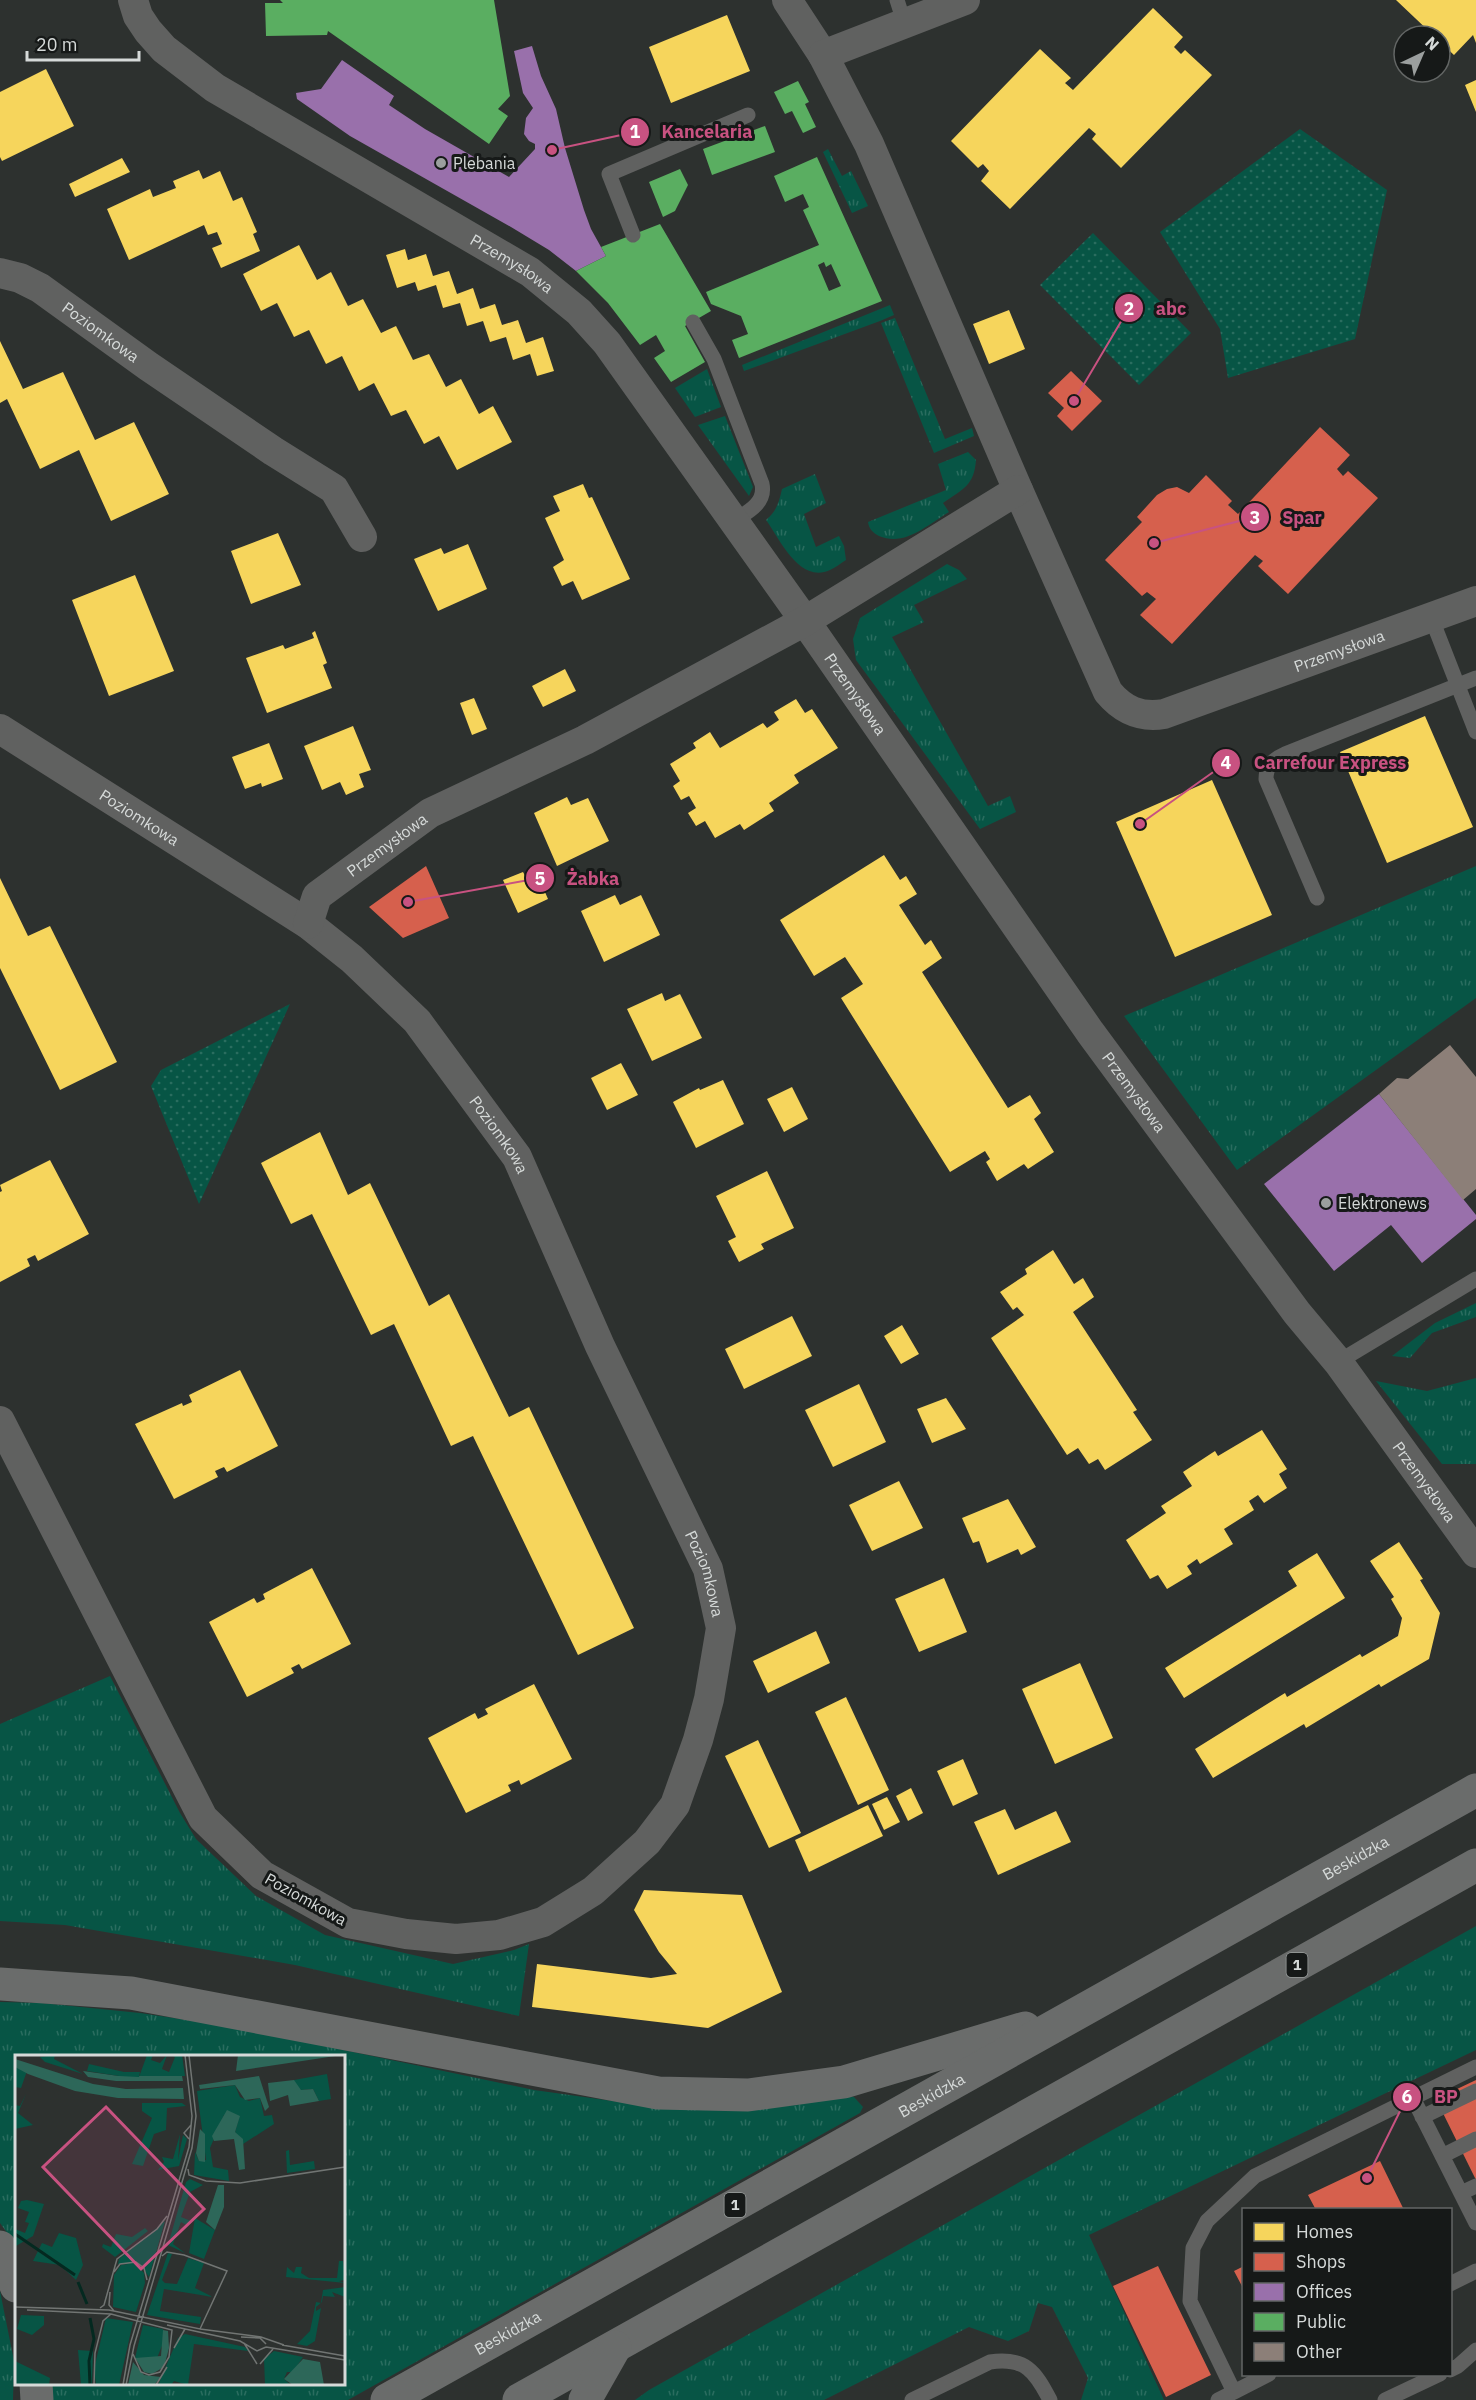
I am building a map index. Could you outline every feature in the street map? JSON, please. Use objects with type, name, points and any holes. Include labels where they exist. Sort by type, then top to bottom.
[{"type":"main road","name":"Beskidzka","points":[[387,2400],[1476,1790]]},
{"type":"main road","name":"1","points":[[519,2400],[1476,1865]]},
{"type":"main road","points":[[0,1984],[131,1993],[635,2089],[669,2093],[748,2095],[844,2082],[1084,2011]]},
{"type":"main road","points":[[0,2247],[7,2258],[15,2283]]},
{"type":"main road","points":[[585,2400],[616,2345]]},
{"type":"main road","points":[[36,2385],[37,2400]]},
{"type":"street","name":"Przemysłowa","points":[[133,0],[143,23],[164,49],[215,88],[512,261],[564,298],[594,327],[621,359],[1083,1023],[1297,1313],[1338,1362],[1476,1553]]},
{"type":"street","name":"Przemysłowa","points":[[787,0],[824,55],[869,144],[1104,685],[1119,704],[1132,712],[1148,716],[1172,712],[1476,601]]},
{"type":"street","points":[[824,55],[901,11],[965,0]]},
{"type":"street","name":"Poziomkowa","points":[[0,273],[20,278],[40,288],[157,372],[273,451],[334,489],[362,537]]},
{"type":"street","name":"Przemysłowa","points":[[308,924],[316,896],[430,813],[585,740],[805,621],[1018,490]]},
{"type":"street","name":"Poziomkowa","points":[[0,729],[308,924],[352,959],[417,1021],[518,1157],[600,1346],[708,1569],[721,1628],[709,1699],[698,1740],[675,1805],[647,1842],[593,1891],[543,1922],[499,1935],[456,1939],[406,1934],[348,1923],[262,1875],[203,1818],[0,1420]]},
{"type":"lane","points":[[633,235],[609,174],[748,115]]},
{"type":"lane","points":[[693,322],[714,359],[764,491],[760,501],[734,521]]},
{"type":"lane","points":[[1431,617],[1476,732]]},
{"type":"lane","points":[[1317,898],[1266,779],[1269,765],[1285,754],[1476,678]]},
{"type":"lane","points":[[1338,1362],[1476,1279]]},
{"type":"lane","points":[[1234,2392],[1190,2301],[1193,2248],[1207,2221],[1255,2176],[1476,2067]]},
{"type":"lane","points":[[1422,2117],[1476,2091]]},
{"type":"lane","points":[[1413,2098],[1476,2223]]},
{"type":"lane","points":[[1442,2156],[1476,2139]]},
{"type":"lane","points":[[1461,2193],[1476,2186]]},
{"type":"lane","points":[[1452,2283],[1476,2271]]},
{"type":"lane","points":[[1452,2369],[1476,2350]]},
{"type":"lane","points":[[912,2400],[990,2362],[1003,2360],[1017,2362],[1035,2374],[1050,2400]]},
{"type":"lane","points":[[1218,2400],[1265,2376]]},
{"type":"lane","points":[[1385,2400],[1436,2376]]},
{"type":"green space","points":[[1300,129],[1387,190],[1355,339],[1228,378],[1220,329],[1160,232]]},
{"type":"green space","points":[[828,149],[842,176],[851,171],[868,206],[852,213],[823,152]]},
{"type":"green space","points":[[1093,233],[1191,333],[1139,385],[1040,285]]},
{"type":"green space","points":[[890,305],[894,315],[744,371],[742,365]]},
{"type":"green space","points":[[895,318],[945,439],[972,428],[974,436],[934,453],[881,323]]},
{"type":"green space","points":[[707,369],[721,407],[695,417],[675,388]]},
{"type":"green space","points":[[725,416],[753,487],[749,496],[698,425]]},
{"type":"green space","points":[[968,452],[976,460],[973,476],[962,490],[943,503],[949,512],[915,533],[898,539],[879,536],[869,527],[868,522],[946,490],[938,464]]},
{"type":"green space","points":[[815,474],[826,503],[804,514],[816,547],[839,536],[844,546],[846,560],[832,569],[819,573],[809,571],[792,557],[766,520],[777,506],[782,489]]},
{"type":"green space","points":[[947,564],[959,570],[967,579],[914,605],[924,622],[892,637],[988,806],[1010,796],[1016,812],[980,829],[856,660],[853,639],[860,618]]},
{"type":"green space","points":[[1476,866],[1476,998],[1237,1170],[1124,1016]]},
{"type":"green space","points":[[290,1004],[199,1204],[151,1086],[161,1070]]},
{"type":"green space","points":[[1476,1303],[1476,1317],[1432,1333],[1410,1358],[1392,1356],[1435,1323]]},
{"type":"green space","points":[[1476,1378],[1476,1464],[1442,1464],[1376,1381],[1427,1391]]},
{"type":"green space","points":[[110,1676],[180,1813],[196,1839],[256,1896],[325,1935],[453,1964],[514,1950],[529,1944],[519,2016],[295,1965],[65,1925],[0,1921],[0,1724]]},
{"type":"green space","points":[[1476,1926],[1476,2050],[1089,2235],[1164,2400],[1081,2400],[1088,2378],[1052,2307],[1038,2303],[1029,2331],[1008,2341],[969,2327],[824,2400],[635,2400],[649,2390]]},
{"type":"green space","points":[[0,2002],[42,2003],[140,2013],[234,2027],[534,2090],[648,2106],[844,2095],[854,2097],[863,2107],[860,2113],[348,2400],[49,2400],[48,2385],[345,2385],[345,2055],[15,2055],[15,2244],[0,2223]]},
{"type":"green space","points":[[0,2291],[14,2361],[13,2400],[0,2400]]},
{"type":"building: Homes","points":[[1396,0],[1476,0],[1476,43],[1473,35],[1454,55],[1452,53],[1452,24],[1421,24]]},
{"type":"building: Homes","points":[[1153,8],[1183,37],[1174,47],[1181,54],[1185,50],[1212,75],[1121,168],[1092,139],[1096,134],[1089,128],[1010,209],[981,181],[989,171],[983,164],[978,168],[951,141],[1040,49],[1071,78],[1065,83],[1073,90]]},
{"type":"building: Homes","points":[[727,15],[750,71],[671,103],[649,47]]},
{"type":"building: Homes","points":[[46,69],[74,126],[2,161],[0,157],[0,92]]},
{"type":"building: Homes","points":[[1476,80],[1476,112],[1465,85]]},
{"type":"building: Homes","points":[[122,158],[130,172],[75,197],[69,184]]},
{"type":"building: Homes","points":[[199,170],[203,179],[220,171],[233,201],[242,197],[257,232],[253,234],[260,251],[221,268],[212,248],[222,244],[217,232],[208,235],[204,225],[129,260],[107,209],[150,189],[153,197],[176,188],[173,181]]},
{"type":"building: Homes","points":[[299,245],[317,280],[331,272],[348,306],[363,299],[381,333],[396,326],[413,360],[429,354],[446,387],[461,379],[479,414],[493,406],[512,442],[457,470],[439,436],[424,444],[406,410],[391,416],[374,383],[359,391],[342,356],[326,364],[309,330],[294,337],[277,303],[261,311],[243,274]]},
{"type":"building: Homes","points":[[405,249],[408,260],[426,254],[433,276],[449,271],[457,294],[473,288],[480,309],[495,304],[502,325],[518,320],[526,343],[543,337],[554,371],[537,376],[530,354],[513,360],[506,337],[490,342],[483,321],[467,326],[460,303],[443,308],[436,285],[418,291],[415,282],[397,288],[386,255]]},
{"type":"building: Homes","points":[[1009,310],[1025,349],[989,364],[973,324]]},
{"type":"building: Homes","points":[[0,341],[23,389],[63,372],[95,440],[134,422],[169,494],[111,521],[79,450],[40,469],[7,399],[0,403]]},
{"type":"building: Homes","points":[[583,484],[589,498],[592,497],[630,579],[582,600],[573,581],[562,586],[553,567],[564,560],[545,518],[560,511],[553,496]]},
{"type":"building: Homes","points":[[278,533],[301,585],[251,604],[231,551]]},
{"type":"building: Homes","points":[[468,544],[487,589],[438,611],[414,559],[441,548],[444,554]]},
{"type":"building: Homes","points":[[135,575],[174,671],[109,696],[72,600]]},
{"type":"building: Homes","points":[[315,631],[327,663],[323,665],[332,688],[267,713],[246,658],[283,645],[285,649],[314,638],[312,633]]},
{"type":"building: Homes","points":[[565,669],[576,691],[543,707],[532,686]]},
{"type":"building: Homes","points":[[474,698],[487,729],[472,735],[460,703]]},
{"type":"building: Homes","points":[[796,699],[805,713],[812,709],[838,748],[794,775],[799,783],[769,803],[774,811],[744,830],[740,824],[715,838],[705,821],[696,826],[688,813],[696,808],[689,796],[681,800],[673,786],[680,781],[670,764],[696,748],[693,743],[710,732],[720,748],[763,723],[767,728],[779,720],[774,712]]},
{"type":"building: Homes","points":[[1425,716],[1473,827],[1387,863],[1340,752]]},
{"type":"building: Homes","points":[[353,726],[371,770],[359,774],[364,787],[346,795],[340,782],[322,790],[304,746]]},
{"type":"building: Homes","points":[[269,743],[283,779],[262,787],[261,783],[245,789],[232,757]]},
{"type":"building: Homes","points":[[1212,780],[1272,915],[1175,957],[1116,822]]},
{"type":"building: Homes","points":[[567,797],[571,805],[588,798],[609,841],[557,866],[534,813]]},
{"type":"building: Homes","points":[[884,855],[900,880],[906,876],[917,894],[899,905],[925,945],[931,940],[942,958],[922,972],[1008,1108],[1030,1095],[1041,1113],[1034,1119],[1054,1152],[1028,1169],[1024,1164],[997,1181],[986,1162],[990,1159],[985,1151],[950,1172],[841,998],[863,984],[845,957],[814,976],[780,920]]},
{"type":"building: Homes","points":[[523,872],[531,887],[541,883],[548,899],[518,913],[503,880]]},
{"type":"building: Homes","points":[[0,878],[28,936],[50,926],[117,1062],[60,1090],[0,968]]},
{"type":"building: Homes","points":[[615,895],[620,905],[641,895],[660,935],[604,962],[581,911]]},
{"type":"building: Homes","points":[[662,993],[665,1001],[680,994],[702,1038],[652,1061],[627,1009]]},
{"type":"building: Homes","points":[[621,1063],[638,1095],[607,1110],[591,1078]]},
{"type":"building: Homes","points":[[723,1080],[744,1124],[696,1148],[673,1102],[699,1088],[700,1090]]},
{"type":"building: Homes","points":[[792,1087],[808,1119],[784,1132],[767,1099]]},
{"type":"building: Homes","points":[[320,1132],[348,1195],[370,1183],[429,1306],[449,1294],[509,1417],[529,1407],[634,1628],[578,1655],[473,1436],[451,1446],[394,1324],[371,1335],[312,1214],[291,1224],[261,1163]]},
{"type":"building: Homes","points":[[50,1160],[89,1234],[38,1261],[35,1255],[27,1259],[30,1266],[0,1282],[0,1192],[2,1191],[0,1185]]},
{"type":"building: Homes","points":[[767,1171],[794,1228],[761,1244],[764,1249],[739,1262],[728,1241],[736,1237],[716,1196]]},
{"type":"building: Homes","points":[[1053,1250],[1074,1284],[1083,1278],[1094,1297],[1073,1312],[1137,1410],[1133,1412],[1152,1440],[1105,1470],[1098,1459],[1089,1464],[1078,1448],[1067,1455],[991,1338],[1024,1315],[1017,1307],[1013,1310],[1000,1292],[1027,1274],[1025,1269]]},
{"type":"building: Homes","points":[[792,1316],[812,1356],[744,1389],[725,1349]]},
{"type":"building: Homes","points":[[902,1325],[919,1354],[901,1364],[884,1336]]},
{"type":"building: Homes","points":[[240,1370],[278,1446],[227,1472],[224,1467],[215,1471],[218,1477],[174,1499],[135,1424],[182,1403],[183,1406],[192,1402],[189,1395]]},
{"type":"building: Homes","points":[[859,1384],[886,1442],[833,1467],[805,1410]]},
{"type":"building: Homes","points":[[946,1398],[966,1429],[932,1443],[917,1409]]},
{"type":"building: Homes","points":[[1262,1430],[1287,1469],[1279,1474],[1287,1488],[1264,1503],[1258,1495],[1249,1501],[1254,1510],[1224,1529],[1233,1544],[1200,1564],[1197,1559],[1187,1566],[1192,1574],[1167,1589],[1158,1575],[1150,1579],[1126,1540],[1166,1513],[1161,1506],[1192,1486],[1183,1472],[1215,1451],[1218,1456]]},
{"type":"building: Homes","points":[[899,1481],[923,1528],[872,1551],[849,1505]]},
{"type":"building: Homes","points":[[1008,1499],[1036,1547],[1021,1555],[1018,1549],[987,1563],[979,1541],[973,1543],[962,1518]]},
{"type":"building: Homes","points":[[1399,1542],[1423,1579],[1420,1580],[1440,1613],[1429,1659],[1381,1687],[1379,1684],[1306,1728],[1304,1724],[1213,1778],[1195,1749],[1285,1693],[1287,1697],[1360,1654],[1362,1657],[1398,1636],[1402,1618],[1391,1599],[1394,1597],[1370,1561]]},
{"type":"building: Homes","points":[[1317,1553],[1345,1598],[1184,1698],[1165,1668],[1297,1586],[1288,1571]]},
{"type":"building: Homes","points":[[312,1568],[351,1644],[302,1669],[299,1664],[291,1668],[294,1673],[247,1697],[209,1622],[254,1598],[257,1603],[265,1599],[263,1594]]},
{"type":"building: Homes","points":[[944,1578],[967,1632],[919,1652],[895,1599]]},
{"type":"building: Homes","points":[[816,1631],[830,1663],[768,1693],[753,1661]]},
{"type":"building: Homes","points":[[1080,1663],[1113,1738],[1055,1764],[1022,1689]]},
{"type":"building: Homes","points":[[534,1684],[572,1759],[521,1785],[519,1780],[508,1785],[511,1791],[466,1813],[428,1738],[475,1713],[478,1719],[488,1714],[485,1709]]},
{"type":"building: Homes","points":[[846,1697],[889,1790],[858,1805],[815,1712]]},
{"type":"building: Homes","points":[[758,1740],[801,1833],[769,1848],[725,1756]]},
{"type":"building: Homes","points":[[963,1759],[978,1794],[953,1806],[937,1771]]},
{"type":"building: Homes","points":[[911,1788],[923,1813],[908,1821],[896,1796]]},
{"type":"building: Homes","points":[[887,1797],[900,1822],[884,1830],[872,1804]]},
{"type":"building: Homes","points":[[868,1805],[883,1836],[809,1872],[795,1840]]},
{"type":"building: Homes","points":[[1005,1809],[1015,1830],[1056,1811],[1071,1842],[998,1875],[974,1822]]},
{"type":"building: Homes","points":[[644,1890],[742,1895],[782,1992],[708,2028],[532,2007],[537,1964],[651,1978],[677,1974],[659,1952],[634,1910]]},
{"type":"building: Shops","points":[[1071,371],[1102,401],[1072,431],[1057,416],[1064,408],[1048,393]]},
{"type":"building: Shops","points":[[1320,427],[1350,455],[1337,469],[1343,476],[1348,471],[1378,498],[1288,594],[1258,566],[1263,561],[1255,555],[1172,644],[1140,615],[1156,599],[1147,592],[1142,596],[1105,560],[1142,522],[1137,517],[1157,495],[1167,489],[1177,487],[1189,493],[1206,475],[1232,501],[1228,505],[1238,514]]},
{"type":"building: Shops","points":[[426,866],[449,918],[403,938],[369,907]]},
{"type":"building: Shops","points":[[1476,2080],[1476,2180],[1436,2099]]},
{"type":"building: Shops","points":[[1380,2161],[1403,2208],[1315,2208],[1308,2195]]},
{"type":"building: Shops","points":[[1158,2266],[1211,2375],[1166,2397],[1113,2286]]},
{"type":"building: Shops","points":[[1242,2267],[1242,2286],[1234,2271]]},
{"type":"building: Offices","name":"Plebania","points":[[532,46],[541,76],[556,109],[584,210],[591,229],[606,256],[576,271],[549,250],[350,136],[297,99],[296,93],[321,89],[342,60],[394,96],[389,105],[425,129],[509,177],[535,149],[535,144],[529,141],[524,134],[526,118],[533,108],[523,93],[514,51]]},
{"type":"building: Offices","points":[[1379,1094],[1476,1215],[1476,1219],[1422,1263],[1391,1225],[1334,1271],[1264,1184]]},
{"type":"building: Public","points":[[280,0],[494,0],[510,96],[498,109],[508,116],[489,144],[328,31],[327,35],[266,36],[265,3],[283,3]]},
{"type":"building: Public","points":[[798,81],[809,102],[805,104],[816,127],[803,133],[792,111],[785,114],[774,92]]},
{"type":"building: Public","points":[[765,126],[775,152],[712,175],[703,149]]},
{"type":"building: Public","points":[[817,157],[882,301],[739,358],[732,340],[748,334],[741,316],[711,304],[706,292],[819,245],[803,210],[809,207],[803,194],[785,202],[774,176]],"holes":[[[824,262],[826,267],[831,264],[841,286],[829,291],[818,265]]]},
{"type":"building: Public","points":[[680,169],[688,185],[675,211],[663,217],[649,182]]},
{"type":"building: Public","points":[[660,224],[711,311],[685,326],[705,362],[671,382],[654,358],[665,351],[656,335],[640,345],[608,303],[576,271],[606,256],[601,247]]},
{"type":"building: Other","points":[[1450,1045],[1476,1077],[1476,1189],[1463,1200],[1379,1094],[1397,1078],[1408,1079]]},
{"type":"place","name":"Kancelaria","points":[[552,150]]},
{"type":"place","name":"Plebania","points":[[441,163]]},
{"type":"place","name":"abc","points":[[1074,401]]},
{"type":"place","name":"Spar","points":[[1154,543]]},
{"type":"place","name":"Carrefour Express","points":[[1140,824]]},
{"type":"place","name":"Żabka","points":[[408,902]]},
{"type":"place","name":"Elektronews","points":[[1326,1203]]},
{"type":"place","name":"BP","points":[[1367,2178]]}]
